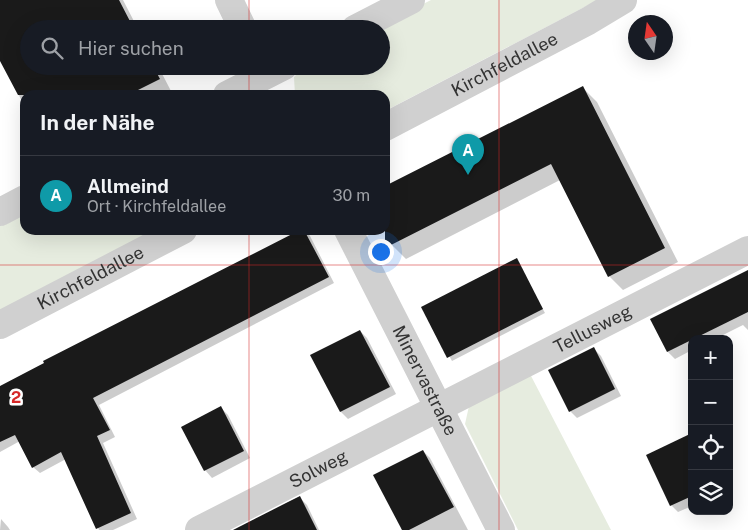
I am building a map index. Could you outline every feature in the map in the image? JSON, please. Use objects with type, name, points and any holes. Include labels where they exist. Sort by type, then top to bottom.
[{"type":"street","points":[[228,0],[238,20]]},
{"type":"street","points":[[372,20],[411,0]]},
{"type":"street","name":"Kirchfeldallee","points":[[390,124],[588,21],[623,0]]},
{"type":"street","points":[[239,90],[272,76]]},
{"type":"street","points":[[0,212],[20,202]]},
{"type":"street","name":"Kirchfeldallee","points":[[0,325],[173,235]]},
{"type":"street","name":"Minervastraße","points":[[351,235],[501,530]]},
{"type":"street","name":"Tellusweg","points":[[438,407],[748,250]]},
{"type":"street","name":"Solweg","points":[[199,530],[438,407]]},
{"type":"shaded area","points":[[431,0],[598,0],[390,108],[390,90],[295,90],[294,77],[296,75],[390,75],[390,21]]},
{"type":"shaded area","points":[[20,216],[20,235],[149,235],[0,311],[0,226]]},
{"type":"shaded area","points":[[530,374],[611,530],[518,530],[465,424],[469,406]]},
{"type":"building","points":[[0,0],[119,0],[129,20],[20,20],[20,75],[158,75],[160,79],[138,90],[20,90],[20,95],[18,95],[0,61]]},
{"type":"building","points":[[583,86],[665,248],[608,277],[551,164],[385,248],[385,235],[390,235],[390,183]]},
{"type":"building","points":[[290,235],[307,235],[329,277],[93,398],[110,430],[97,436],[131,513],[96,529],[61,452],[32,468],[15,435],[0,442],[0,386],[44,363],[43,361]]},
{"type":"building","points":[[517,258],[543,309],[447,358],[421,307]]},
{"type":"building","points":[[748,270],[748,312],[701,335],[688,335],[688,342],[667,352],[650,319]]},
{"type":"building","points":[[360,330],[390,387],[340,412],[310,355]]},
{"type":"building","points":[[594,347],[615,389],[569,412],[548,370]]},
{"type":"building","points":[[221,406],[244,451],[204,471],[181,427]]},
{"type":"building","points":[[688,435],[688,498],[670,506],[646,455]]},
{"type":"building","points":[[423,450],[454,507],[409,530],[402,530],[373,475]]},
{"type":"building","points":[[300,496],[317,530],[233,530],[286,503]]},
{"type":"place","name":"Allmeind","points":[[468,175]]}]
